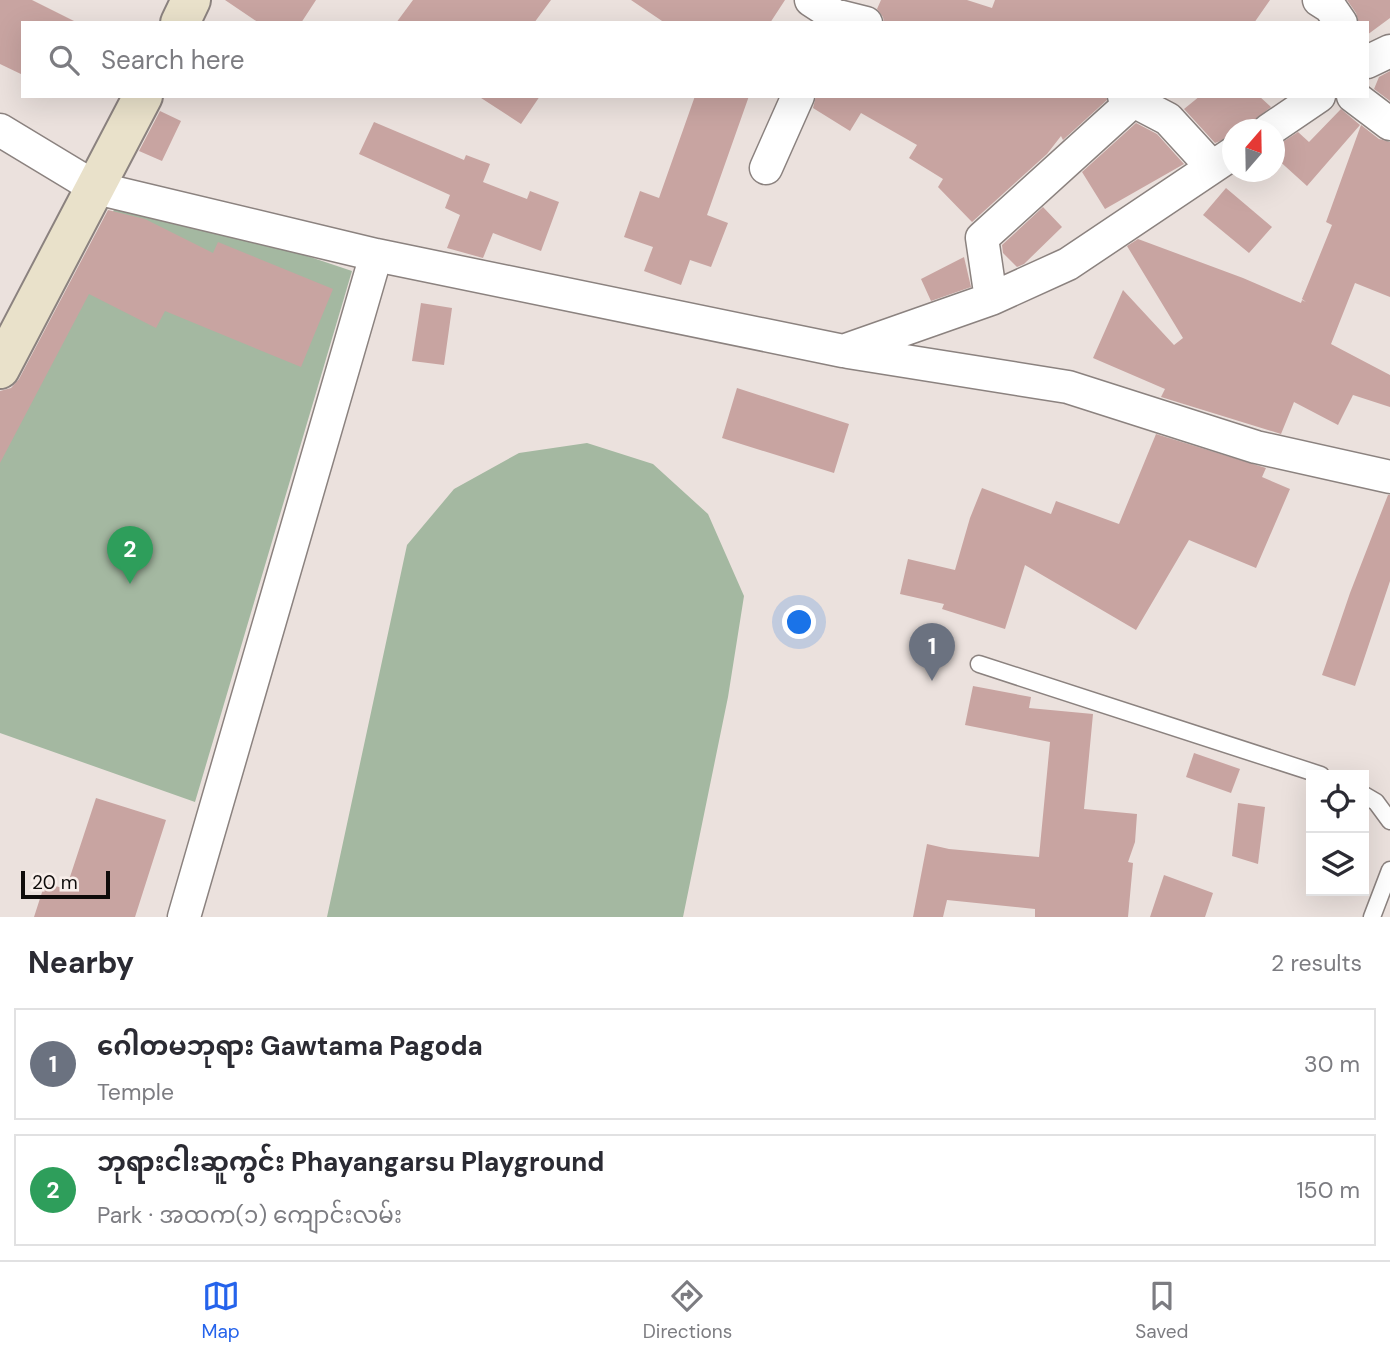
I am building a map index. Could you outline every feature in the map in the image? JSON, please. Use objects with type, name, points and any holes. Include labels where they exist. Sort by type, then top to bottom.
[{"type":"main road","points":[[181,21],[191,0]]},
{"type":"main road","points":[[0,369],[142,98]]},
{"type":"street","points":[[1320,0],[1330,7],[1340,21]]},
{"type":"street","points":[[825,13],[858,21]]},
{"type":"street","points":[[1369,61],[1390,51]]},
{"type":"street","points":[[766,168],[797,98]]},
{"type":"street","points":[[1285,119],[1316,98]]},
{"type":"street","points":[[1356,98],[1390,124]]},
{"type":"street","points":[[843,351],[991,299],[1068,264],[1222,160],[1168,118],[1128,99],[982,238],[991,299]]},
{"type":"street","points":[[0,130],[96,188],[376,255],[843,351],[1068,387],[1256,447],[1390,477]]},
{"type":"street","points":[[184,917],[376,255]]},
{"type":"lane","points":[[979,664],[1306,770]]},
{"type":"lane","points":[[1369,798],[1376,802],[1390,821]]},
{"type":"lane","points":[[1372,917],[1390,870]]},
{"type":"green space","points":[[122,194],[352,271],[195,802],[0,733],[0,434]]},
{"type":"green space","points":[[587,443],[653,464],[708,514],[744,596],[728,697],[683,917],[327,917],[407,545],[454,489],[519,453]]},
{"type":"building","points":[[0,0],[32,0],[74,21],[21,21],[21,74],[0,64]]},
{"type":"building","points":[[225,0],[316,0],[302,21],[256,21]]},
{"type":"building","points":[[413,0],[551,0],[535,21],[397,21]]},
{"type":"building","points":[[631,0],[785,0],[771,21],[662,21]]},
{"type":"building","points":[[881,0],[967,0],[992,8],[995,0],[1270,0],[1255,21],[884,21],[877,9]]},
{"type":"building","points":[[1347,0],[1390,0],[1390,18],[1369,34],[1369,21],[1358,21]]},
{"type":"building","points":[[1390,71],[1390,101],[1374,89],[1379,77]]},
{"type":"building","points":[[481,98],[539,98],[521,124]]},
{"type":"building","points":[[694,98],[748,98],[707,215],[728,223],[711,267],[690,260],[681,285],[644,271],[653,247],[624,237],[640,191],[659,198]]},
{"type":"building","points":[[816,98],[1107,100],[1063,140],[1061,136],[1047,154],[972,222],[938,187],[943,179],[909,158],[917,145],[861,113],[850,131],[813,108]]},
{"type":"building","points":[[1198,98],[1261,98],[1271,107],[1256,119],[1222,119],[1222,140],[1215,143],[1184,109]]},
{"type":"building","points":[[1341,109],[1360,125],[1307,186],[1285,166],[1285,140],[1298,132],[1309,142]]},
{"type":"building","points":[[160,111],[181,121],[162,161],[139,151]]},
{"type":"building","points":[[374,122],[464,160],[466,155],[490,164],[483,182],[527,199],[530,191],[559,202],[541,251],[493,233],[483,258],[447,248],[460,215],[445,208],[450,195],[359,154]]},
{"type":"building","points":[[1136,123],[1157,134],[1184,164],[1105,209],[1082,172]]},
{"type":"building","points":[[1361,125],[1379,139],[1390,142],[1390,297],[1355,283],[1331,344],[1390,375],[1390,407],[1353,395],[1338,425],[1294,402],[1281,434],[1161,397],[1165,389],[1093,358],[1123,290],[1174,345],[1183,338],[1127,246],[1138,239],[1301,303],[1302,300],[1306,302],[1302,299],[1332,225],[1326,222]]},
{"type":"building","points":[[1226,188],[1272,227],[1249,253],[1203,215]]},
{"type":"building","points":[[1043,207],[1062,227],[1024,264],[1017,267],[1003,253],[1002,245]]},
{"type":"building","points":[[108,210],[145,219],[213,253],[218,242],[333,289],[301,367],[165,311],[156,328],[89,294],[0,463],[0,391],[11,388],[19,379]]},
{"type":"building","points":[[964,257],[971,287],[931,301],[921,279]]},
{"type":"building","points":[[421,303],[452,308],[444,365],[412,361]]},
{"type":"building","points":[[737,388],[849,424],[834,473],[722,438]]},
{"type":"building","points":[[1156,434],[1266,468],[1262,477],[1290,489],[1256,568],[1189,540],[1136,630],[1025,565],[1005,629],[942,609],[944,604],[900,594],[908,559],[955,570],[982,488],[1051,514],[1056,501],[1119,524]]},
{"type":"building","points":[[1388,495],[1390,581],[1355,686],[1322,675]]},
{"type":"building","points":[[973,686],[1031,697],[1029,708],[1093,714],[1084,809],[1137,814],[1135,842],[1128,862],[1133,863],[1128,917],[1035,917],[1035,909],[947,900],[943,917],[913,917],[927,844],[949,849],[1039,857],[1050,742],[965,725]]},
{"type":"building","points":[[1194,753],[1240,769],[1231,793],[1186,777]]},
{"type":"building","points":[[96,798],[166,820],[135,917],[34,917],[45,883],[66,889]]},
{"type":"building","points":[[1238,803],[1265,807],[1258,864],[1232,856]]},
{"type":"building","points":[[1164,875],[1213,893],[1205,917],[1150,917]]},
{"type":"place","name":"ဘုရားငါးဆူကွင်း Phayangarsu Playground","points":[[130,584]]},
{"type":"place","name":"ဂေါတမဘုရား Gawtama Pagoda","points":[[932,681]]}]
